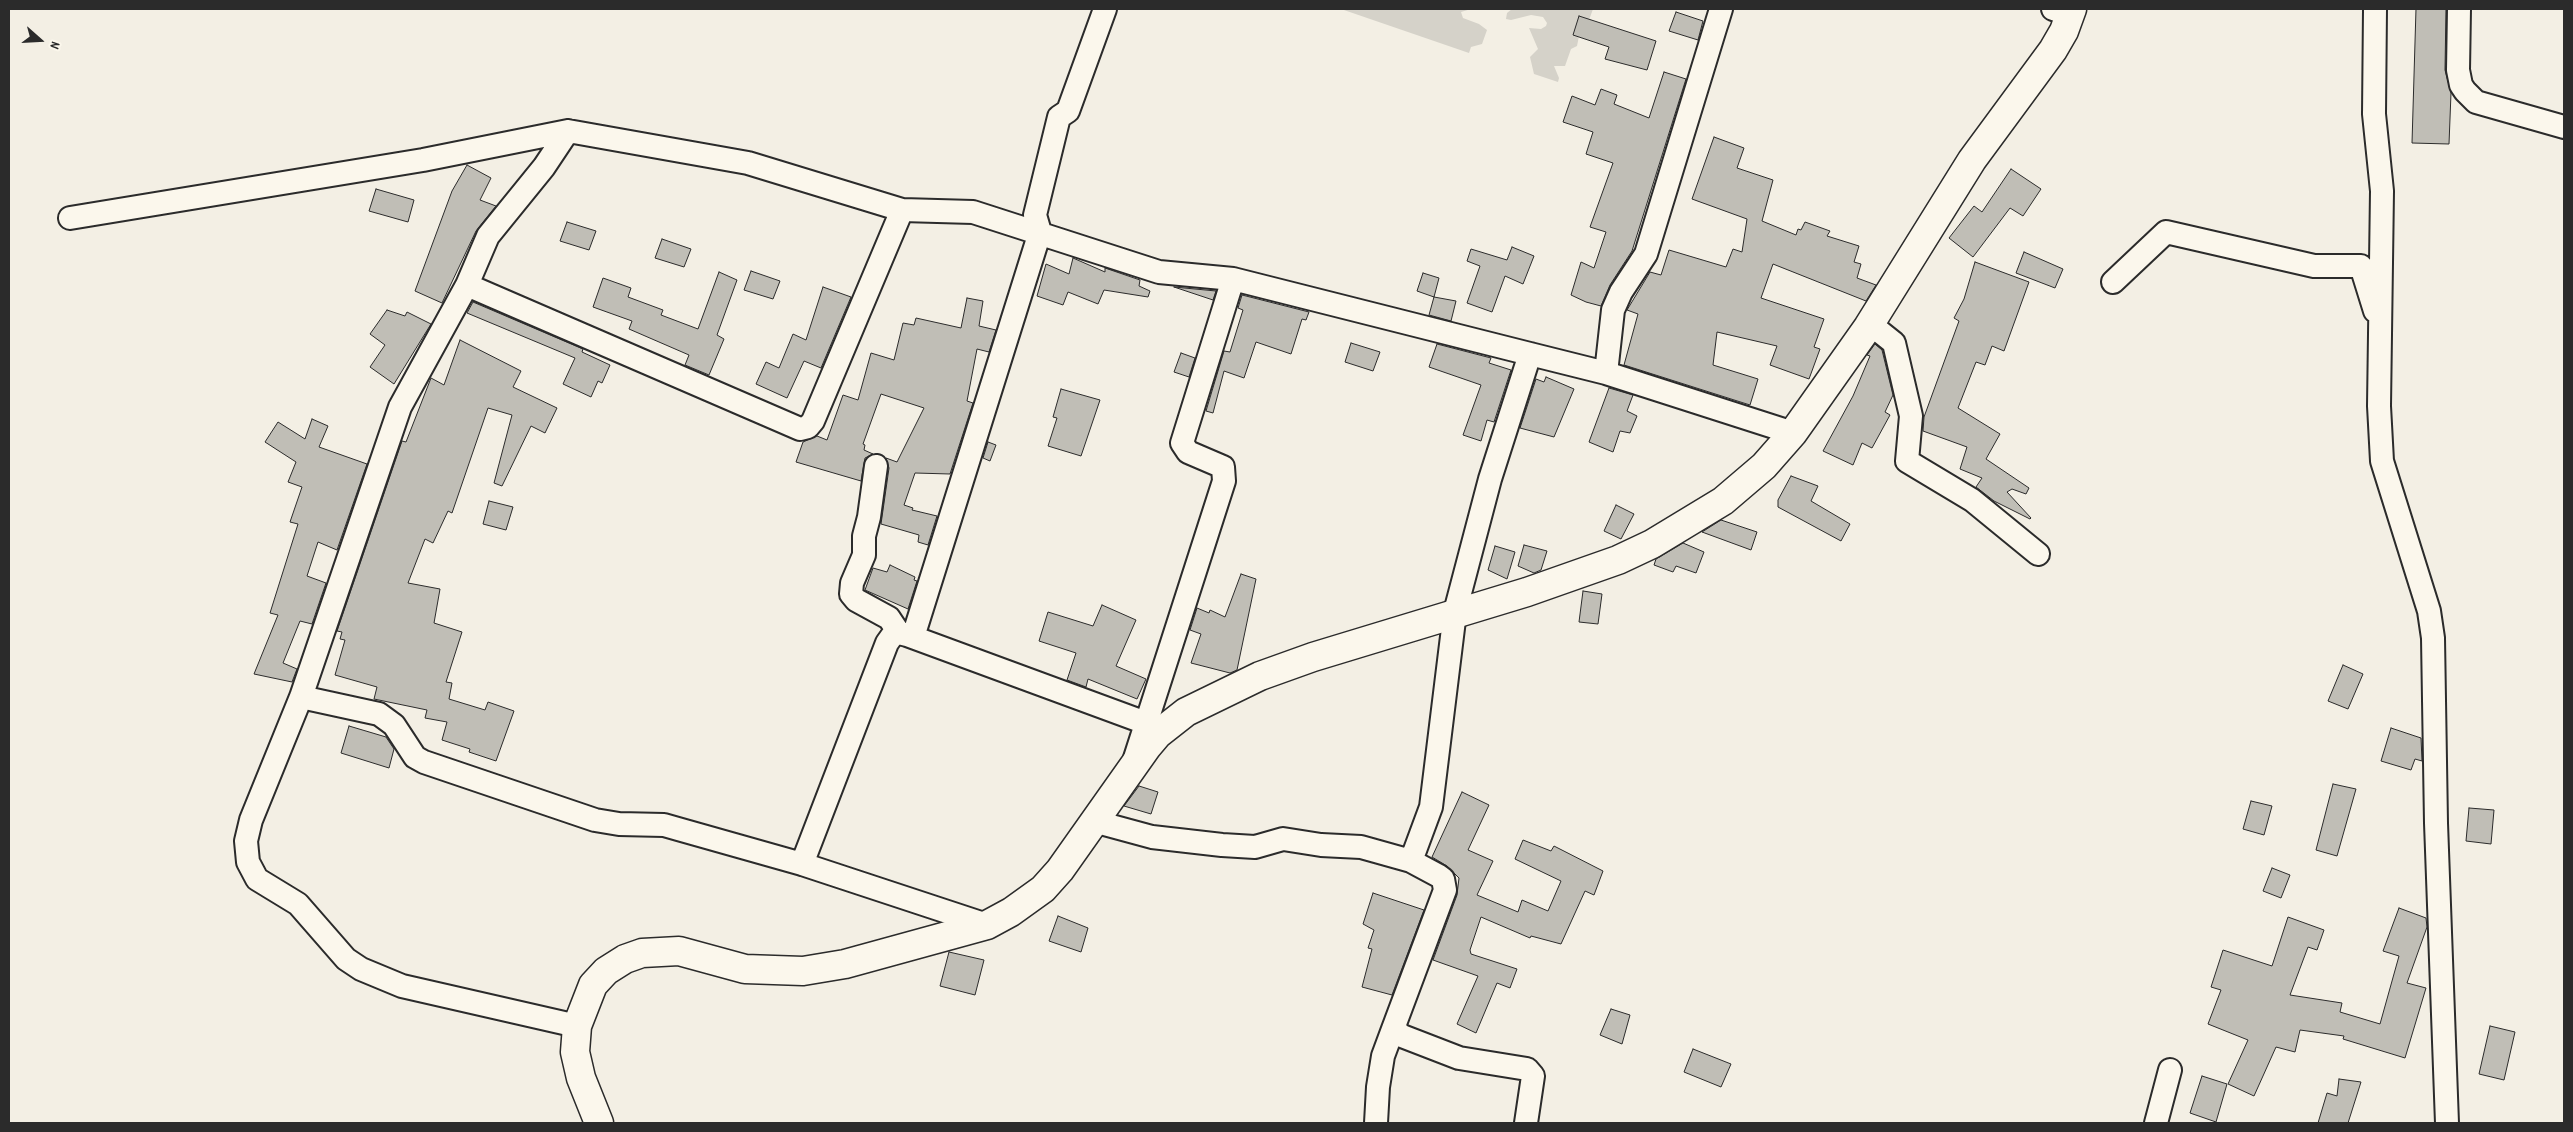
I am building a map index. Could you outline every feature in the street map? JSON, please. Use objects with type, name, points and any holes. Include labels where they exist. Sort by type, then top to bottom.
[{"type":"street","points":[[906,635],[1040,232],[1035,215],[1059,117],[1068,111],[1105,9]]},
{"type":"street","points":[[1606,374],[1613,310],[1621,292],[1646,254],[1722,9]]},
{"type":"street","points":[[2375,9],[2374,114],[2382,191],[2379,406],[2382,461],[2429,611],[2433,638],[2436,823],[2447,1123]]},
{"type":"street","points":[[2459,9],[2458,70],[2461,85],[2465,92],[2476,102],[2564,127]]},
{"type":"street","points":[[599,1123],[581,1078],[575,1052],[577,1026],[593,985],[606,971],[625,959],[642,952],[679,951],[745,969],[804,971],[845,964],[987,925],[1011,912],[1043,889],[1060,870],[1132,767],[1158,734],[1186,712],[1227,691],[1313,657],[1455,612],[1527,592],[1618,560],[1652,544],[1724,501],[1764,466],[1794,434],[1869,324],[1972,160],[2053,50],[2065,11]]},
{"type":"street","points":[[70,218],[423,160],[568,131],[748,163],[902,210],[973,212],[1160,272],[1233,279],[1530,354],[1606,374],[1794,434]]},
{"type":"street","points":[[568,131],[544,167],[488,236],[467,285],[400,406],[301,697],[250,820],[246,840],[248,862],[257,879],[298,904],[346,958],[361,969],[402,986],[577,1026]]},
{"type":"street","points":[[467,285],[800,428],[808,427],[813,421],[902,210]]},
{"type":"street","points":[[2113,282],[2166,232],[2314,266],[2361,266],[2381,328]]},
{"type":"street","points":[[1132,767],[1224,481],[1223,468],[1188,452],[1182,443],[1233,279]]},
{"type":"street","points":[[1869,324],[1894,343],[1911,416],[1907,461],[1972,500],[2038,554]]},
{"type":"street","points":[[1411,861],[1431,807],[1455,612],[1490,480],[1530,354]]},
{"type":"street","points":[[876,466],[869,516],[864,536],[864,555],[852,583],[851,594],[856,600],[889,618],[906,635]]},
{"type":"street","points":[[802,864],[887,642],[892,636],[906,635],[1146,723]]},
{"type":"street","points":[[301,697],[379,714],[394,725],[415,757],[424,762],[586,817],[613,823],[664,825],[802,864],[987,925]]},
{"type":"street","points":[[1094,821],[1152,836],[1192,842],[1255,847],[1283,839],[1361,847],[1411,861],[1443,879],[1445,890],[1383,1056],[1378,1088],[1376,1123]]},
{"type":"street","points":[[1393,1029],[1402,1036],[1458,1058],[1528,1069],[1533,1076],[1526,1123]]},
{"type":"street","points":[[2156,1123],[2170,1070]]},
{"type":"shaded area","points":[[1341,9],[1471,9],[1461,12],[1463,18],[1479,24],[1487,30],[1482,44],[1471,47],[1469,53]]},
{"type":"shaded area","points":[[1512,9],[1593,9],[1589,20],[1580,31],[1577,46],[1571,49],[1565,66],[1554,66],[1559,78],[1558,82],[1534,74],[1530,57],[1538,49],[1529,28],[1541,29],[1547,23],[1543,17],[1531,15],[1511,20],[1506,19],[1507,13]]},
{"type":"building","points":[[2416,9],[2446,9],[2445,70],[2451,93],[2449,144],[2412,143]]},
{"type":"building","points":[[1676,12],[1703,21],[1698,40],[1669,31]]},
{"type":"building","points":[[1579,16],[1656,41],[1647,70],[1605,59],[1609,47],[1573,35]]},
{"type":"building","points":[[1664,72],[1686,79],[1632,251],[1610,285],[1601,306],[1586,302],[1571,295],[1581,262],[1594,268],[1606,232],[1590,227],[1613,163],[1586,154],[1593,132],[1563,122],[1572,96],[1595,105],[1601,89],[1617,95],[1614,104],[1649,118]]},
{"type":"building","points":[[1714,137],[1744,148],[1737,168],[1773,180],[1762,221],[1796,235],[1798,229],[1801,230],[1805,222],[1830,231],[1827,236],[1859,246],[1854,262],[1861,264],[1857,278],[1876,285],[1866,301],[1773,264],[1761,298],[1824,319],[1814,347],[1820,349],[1809,379],[1770,365],[1777,346],[1717,332],[1713,365],[1758,379],[1750,405],[1624,365],[1638,314],[1627,310],[1650,272],[1661,275],[1669,250],[1726,267],[1733,249],[1742,252],[1747,219],[1692,199]]},
{"type":"building","points":[[467,165],[491,178],[480,200],[496,206],[476,231],[442,303],[415,291],[452,191]]},
{"type":"building","points":[[2011,169],[2041,189],[2023,216],[2010,208],[1973,257],[1949,238],[1974,206],[1982,212]]},
{"type":"building","points":[[376,189],[414,200],[408,222],[369,211]]},
{"type":"building","points":[[567,222],[596,231],[589,250],[560,241]]},
{"type":"building","points":[[662,239],[691,249],[684,267],[655,258]]},
{"type":"building","points":[[1512,247],[1534,256],[1523,284],[1505,276],[1492,312],[1467,303],[1480,266],[1467,261],[1471,249],[1507,260]]},
{"type":"building","points":[[2024,252],[2063,269],[2055,288],[2016,273]]},
{"type":"building","points":[[1073,258],[1105,272],[1105,268],[1140,280],[1139,286],[1150,291],[1148,297],[1104,290],[1098,304],[1068,292],[1063,305],[1037,296],[1046,264],[1069,274]]},
{"type":"building","points":[[1975,262],[2029,282],[2004,351],[1992,346],[1985,365],[1976,362],[1958,408],[2000,434],[1986,459],[2029,488],[2026,494],[2012,489],[2007,492],[2030,519],[1994,501],[1976,487],[1982,478],[1960,469],[1967,447],[1923,431],[1924,417],[1959,321],[1954,318],[1964,299]]},
{"type":"building","points":[[751,271],[780,281],[773,299],[744,290]]},
{"type":"building","points":[[719,272],[737,280],[717,335],[724,339],[709,375],[685,365],[689,355],[629,329],[632,321],[593,307],[603,278],[631,288],[628,297],[663,310],[661,315],[698,329]]},
{"type":"building","points":[[1423,273],[1439,278],[1434,297],[1417,291]]},
{"type":"building","points":[[823,287],[851,297],[821,368],[804,361],[787,398],[756,384],[766,362],[779,368],[793,334],[806,340]]},
{"type":"building","points":[[1174,287],[1216,291],[1213,300]]},
{"type":"building","points":[[1242,295],[1309,312],[1306,320],[1302,319],[1291,354],[1256,342],[1244,378],[1224,371],[1213,413],[1206,411],[1224,351],[1230,352],[1243,310],[1238,308]]},
{"type":"building","points":[[1434,297],[1456,301],[1451,321],[1429,315]]},
{"type":"building","points":[[967,298],[983,301],[979,326],[996,330],[989,352],[977,349],[967,401],[973,403],[950,474],[915,473],[904,505],[913,508],[912,510],[937,516],[928,545],[918,542],[919,535],[881,524],[889,468],[886,458],[897,462],[924,408],[881,394],[863,444],[865,445],[864,450],[873,454],[865,458],[861,481],[796,462],[803,442],[817,436],[827,440],[843,395],[858,400],[871,353],[894,360],[903,323],[914,325],[916,318],[961,328]]},
{"type":"building","points":[[473,302],[583,349],[582,352],[610,365],[602,383],[598,381],[591,397],[563,384],[575,358],[467,313]]},
{"type":"building","points":[[387,310],[405,316],[407,312],[431,324],[394,384],[370,367],[385,345],[370,334]]},
{"type":"building","points":[[460,340],[521,371],[513,387],[557,408],[545,433],[531,426],[502,486],[494,483],[512,415],[488,408],[452,513],[448,511],[433,543],[425,539],[408,583],[440,589],[434,623],[462,632],[446,682],[452,683],[449,699],[485,710],[488,702],[514,711],[496,761],[469,752],[470,749],[442,740],[447,722],[425,718],[427,710],[374,699],[377,687],[335,675],[345,640],[340,639],[342,632],[337,631],[402,441],[406,442],[431,378],[444,385]]},
{"type":"building","points":[[1351,343],[1380,352],[1373,371],[1345,362]]},
{"type":"building","points":[[1437,344],[1491,358],[1489,363],[1511,370],[1494,422],[1487,420],[1481,441],[1463,435],[1481,385],[1429,367]]},
{"type":"building","points":[[1875,344],[1882,350],[1893,395],[1885,412],[1890,415],[1872,448],[1862,443],[1853,465],[1823,451],[1853,396],[1870,356],[1867,355]]},
{"type":"building","points":[[1181,353],[1195,358],[1189,377],[1174,372]]},
{"type":"building","points":[[1546,377],[1574,389],[1554,437],[1520,428],[1536,379],[1544,382]]},
{"type":"building","points":[[1609,388],[1633,395],[1627,411],[1637,416],[1630,433],[1620,431],[1613,452],[1589,442]]},
{"type":"building","points":[[1061,389],[1100,400],[1081,456],[1048,446],[1057,418],[1053,417]]},
{"type":"building","points":[[312,419],[328,426],[319,447],[367,464],[337,550],[318,542],[307,576],[326,583],[312,624],[300,621],[283,663],[297,669],[292,682],[254,674],[278,615],[270,613],[298,524],[290,522],[302,487],[288,482],[296,462],[265,442],[278,422],[305,439]]},
{"type":"building","points":[[988,442],[996,445],[990,461],[983,458]]},
{"type":"building","points":[[1791,476],[1818,486],[1811,501],[1850,524],[1841,541],[1778,507],[1778,500]]},
{"type":"building","points":[[489,501],[513,507],[506,530],[483,524]]},
{"type":"building","points":[[1616,505],[1634,514],[1621,539],[1604,531]]},
{"type":"building","points":[[1721,520],[1757,532],[1751,550],[1702,532]]},
{"type":"building","points":[[1683,543],[1704,552],[1696,573],[1676,566],[1673,572],[1654,565],[1656,559]]},
{"type":"building","points":[[1524,545],[1547,551],[1541,570],[1534,573],[1518,566]]},
{"type":"building","points":[[1495,546],[1515,552],[1507,579],[1488,570]]},
{"type":"building","points":[[890,565],[915,577],[914,580],[917,581],[908,609],[865,590],[873,568],[887,572]]},
{"type":"building","points":[[1241,574],[1256,579],[1237,670],[1230,673],[1191,663],[1201,634],[1190,630],[1197,608],[1209,613],[1210,610],[1225,617]]},
{"type":"building","points":[[1583,591],[1602,594],[1598,624],[1579,622]]},
{"type":"building","points":[[1102,605],[1136,620],[1116,666],[1146,679],[1137,699],[1088,679],[1086,687],[1067,680],[1076,653],[1039,641],[1048,612],[1093,626]]},
{"type":"building","points":[[2343,665],[2363,674],[2348,709],[2328,701]]},
{"type":"building","points":[[349,726],[386,737],[394,749],[389,768],[341,753]]},
{"type":"building","points":[[2391,728],[2421,738],[2422,761],[2415,759],[2411,770],[2381,761]]},
{"type":"building","points":[[2333,784],[2356,789],[2337,856],[2316,850]]},
{"type":"building","points":[[1139,786],[1158,792],[1151,814],[1124,806]]},
{"type":"building","points":[[1462,792],[1489,805],[1468,850],[1493,861],[1477,895],[1518,912],[1522,900],[1548,911],[1561,881],[1515,859],[1523,840],[1551,851],[1554,846],[1603,871],[1594,895],[1585,891],[1561,944],[1531,936],[1530,938],[1481,917],[1470,950],[1471,954],[1517,969],[1510,988],[1497,983],[1476,1033],[1457,1024],[1478,976],[1433,960],[1457,895],[1459,878],[1447,866],[1432,857]]},
{"type":"building","points":[[2251,801],[2272,806],[2264,835],[2243,829]]},
{"type":"building","points":[[2469,808],[2494,810],[2491,844],[2466,841]]},
{"type":"building","points":[[2272,868],[2290,875],[2281,898],[2263,891]]},
{"type":"building","points":[[1373,893],[1424,910],[1392,995],[1362,987],[1372,949],[1368,948],[1374,930],[1363,924]]},
{"type":"building","points":[[2399,908],[2426,918],[2427,927],[2407,983],[2426,988],[2405,1058],[2343,1039],[2344,1036],[2300,1030],[2295,1052],[2276,1047],[2254,1096],[2228,1084],[2248,1040],[2208,1024],[2221,990],[2211,987],[2223,950],[2272,966],[2288,917],[2324,930],[2317,950],[2308,947],[2290,995],[2342,1003],[2340,1012],[2380,1024],[2399,956],[2383,951]]},
{"type":"building","points":[[1058,916],[1088,928],[1081,952],[1049,941]]},
{"type":"building","points":[[949,952],[984,960],[975,995],[940,986]]},
{"type":"building","points":[[1611,1009],[1630,1015],[1622,1044],[1600,1035]]},
{"type":"building","points":[[2490,1026],[2515,1032],[2504,1080],[2479,1074]]},
{"type":"building","points":[[1693,1049],[1731,1064],[1721,1087],[1684,1072]]},
{"type":"building","points":[[2202,1076],[2227,1084],[2216,1122],[2190,1113]]},
{"type":"building","points":[[2339,1079],[2361,1082],[2348,1123],[2318,1123],[2327,1093],[2337,1096]]}]
